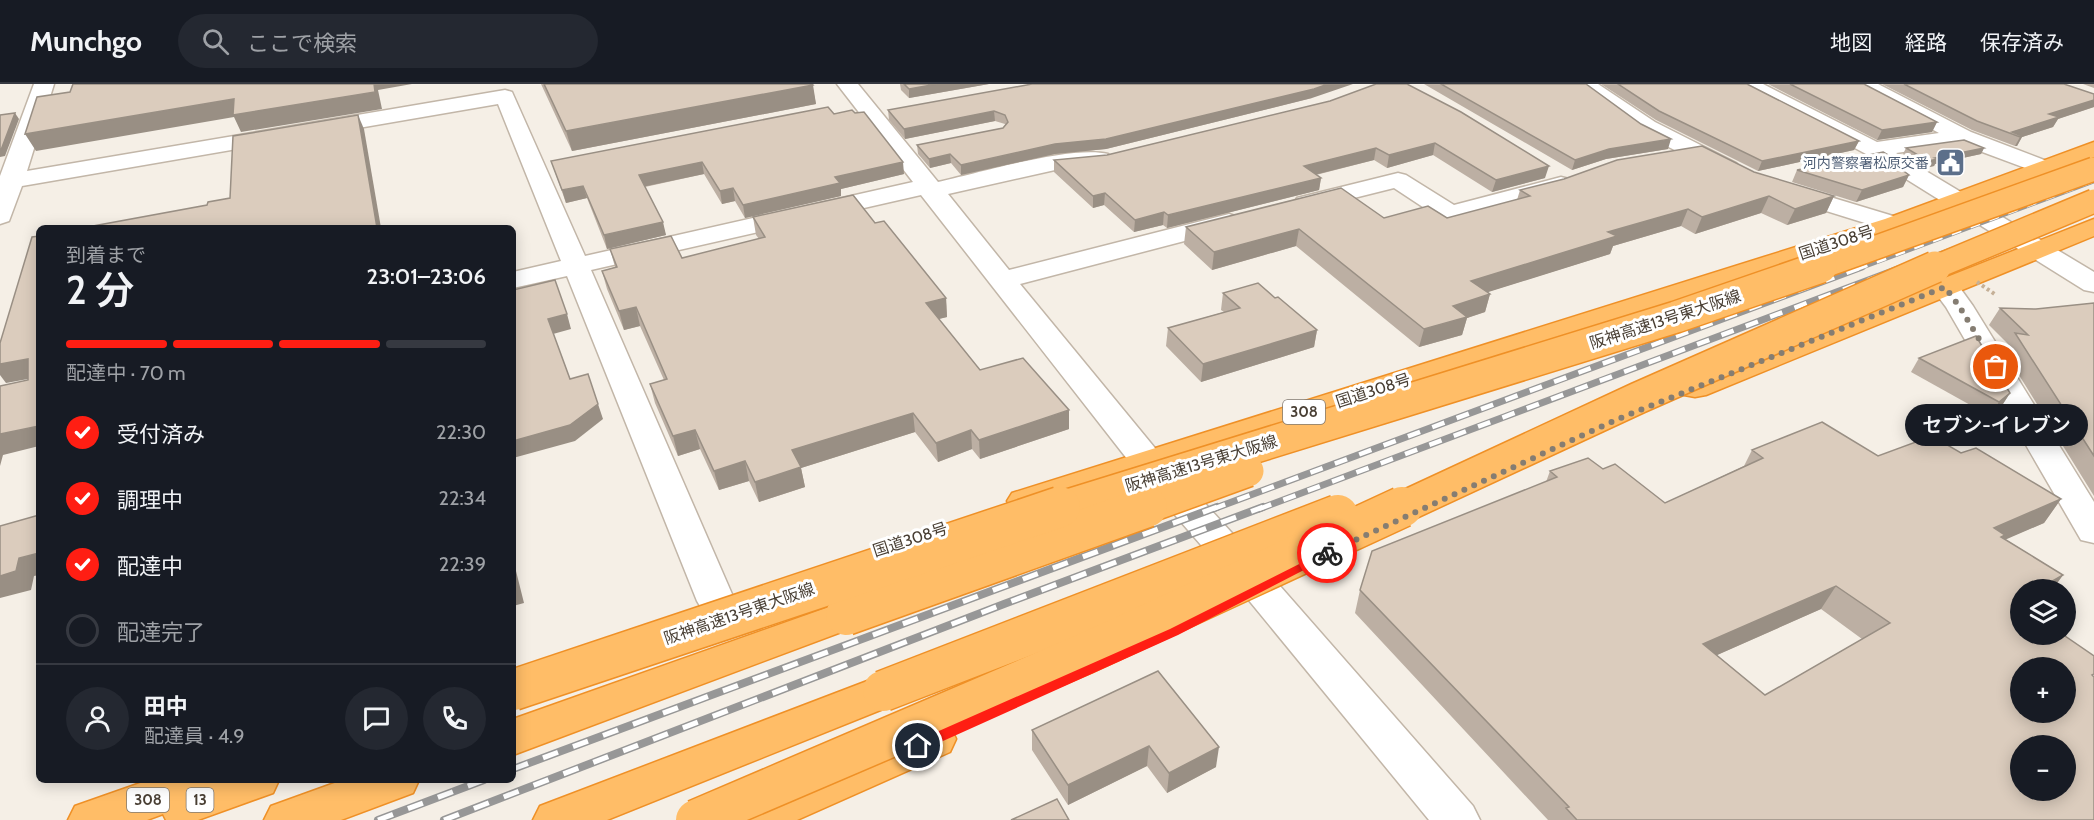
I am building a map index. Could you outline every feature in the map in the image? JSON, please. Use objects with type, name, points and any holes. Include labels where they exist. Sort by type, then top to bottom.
[{"type":"highway","name":"国道308号","points":[[516,671],[716,602],[1147,461],[1894,224],[2094,149]]},
{"type":"highway","name":"阪神高速13号東大阪線","points":[[516,689],[995,526],[1676,317],[1906,238],[2094,169]]},
{"type":"highway","points":[[696,820],[1084,654],[1638,398],[1949,261],[2094,201]]},
{"type":"highway","points":[[749,820],[1174,632],[1328,553],[1618,419],[2094,227]]},
{"type":"highway","points":[[516,736],[1676,317]]},
{"type":"highway","points":[[556,820],[1638,398]]},
{"type":"highway","name":"308","points":[[91,820],[196,783]]},
{"type":"highway","name":"13","points":[[143,820],[248,783]]},
{"type":"highway","points":[[287,820],[388,783]]},
{"type":"street","points":[[0,216],[6,182],[44,84]]},
{"type":"street","points":[[1584,84],[1647,127],[1697,153],[1760,180],[1894,224]]},
{"type":"street","points":[[1746,84],[1813,116],[1878,152],[2094,284]]},
{"type":"street","points":[[1862,84],[1963,136],[2044,168]]},
{"type":"street","points":[[6,182],[502,90],[716,602]]},
{"type":"street","points":[[862,104],[909,147],[929,189],[1147,461],[1260,588],[1457,820]]},
{"type":"street","points":[[1848,161],[1878,152],[1963,136]]},
{"type":"street","points":[[1662,159],[1697,153]]},
{"type":"street","points":[[516,279],[929,189],[1055,163],[1117,155]]},
{"type":"street","points":[[535,168],[558,163]]},
{"type":"street","points":[[1283,209],[1398,180],[1450,214],[1574,179],[1541,164]]},
{"type":"street","points":[[1760,180],[1802,171]]},
{"type":"street","points":[[1002,280],[1249,218]]},
{"type":"street","points":[[1945,287],[1959,306],[2094,531]]},
{"type":"building","points":[[73,84],[374,84],[375,92],[233,115],[234,99],[25,134],[37,97],[70,92]]},
{"type":"building","points":[[544,84],[812,84],[813,85],[566,131]]},
{"type":"building","points":[[904,84],[937,84],[909,89]]},
{"type":"building","points":[[1032,84],[1328,84],[1106,139],[1055,144],[961,165],[950,154],[929,159],[917,145],[1003,128],[1008,122],[1005,115],[994,111],[904,129],[888,110]]},
{"type":"building","points":[[1376,84],[1407,84],[1461,112],[1549,166],[1496,180],[1435,143],[1389,155],[1376,148],[1304,166],[1321,178],[1168,215],[1164,212],[1135,220],[1105,193],[1093,196],[1054,160],[1107,155],[1330,101]]},
{"type":"building","points":[[1441,84],[1586,84],[1641,124],[1671,139],[1609,149],[1575,160]]},
{"type":"building","points":[[1618,84],[1747,84],[1859,141],[1762,161],[1659,111]]},
{"type":"building","points":[[1790,84],[1864,84],[1937,122],[1882,130]]},
{"type":"building","points":[[1904,84],[2064,84],[2094,94],[2094,100],[2049,114],[2059,117],[2012,132],[2022,136],[2020,137],[1977,121]]},
{"type":"building","points":[[828,107],[834,114],[852,110],[855,113],[864,112],[903,162],[835,177],[840,183],[743,205],[733,188],[720,191],[702,162],[639,175],[663,222],[604,235],[583,186],[562,190],[551,161]]},
{"type":"building","points":[[15,113],[1,150],[0,150],[0,115]]},
{"type":"building","points":[[358,115],[376,225],[98,225],[207,205],[208,202],[230,198],[233,136]]},
{"type":"building","points":[[1964,140],[1984,148],[1928,161],[1906,148]]},
{"type":"building","points":[[1702,146],[1754,172],[1834,196],[1795,209],[1769,196],[1702,217],[1688,209],[1608,232],[1617,236],[1471,281],[1490,294],[1453,306],[1467,317],[1424,329],[1299,229],[1214,252],[1186,227],[1341,188],[1384,218],[1428,206],[1447,218],[1530,196],[1520,190],[1564,179],[1617,160]]},
{"type":"building","points":[[1883,152],[1900,162],[1894,164],[1909,175],[1862,190],[1797,170]]},
{"type":"building","points":[[853,195],[875,223],[884,221],[946,298],[926,303],[980,370],[1023,358],[1069,410],[979,440],[971,430],[936,443],[913,413],[792,450],[801,467],[755,482],[745,461],[714,471],[695,430],[673,436],[650,384],[667,379],[636,307],[619,311],[602,271],[617,267],[610,249],[671,236],[682,258],[765,237],[753,217]]},
{"type":"building","points":[[36,236],[36,427],[0,434],[0,386],[28,380],[28,359],[0,364],[0,343],[32,237]]},
{"type":"building","points":[[555,280],[567,314],[548,319],[570,379],[588,374],[598,404],[570,425],[516,440],[516,289]]},
{"type":"building","points":[[1258,283],[1317,330],[1203,364],[1168,328],[1240,308],[1223,293]]},
{"type":"building","points":[[2094,303],[2094,456],[2015,333],[2028,335],[2000,308],[2036,309]]},
{"type":"building","points":[[1976,336],[2010,393],[1999,402],[1919,358]]},
{"type":"building","points":[[1822,422],[1878,456],[1932,436],[1961,453],[1976,448],[2061,499],[1994,528],[2005,535],[2001,537],[2063,575],[2056,579],[2010,579],[2010,645],[2076,644],[2094,656],[2094,674],[2092,675],[2094,677],[2094,820],[1577,820],[1566,808],[1569,807],[1360,590],[1372,551],[1557,477],[1550,471],[1588,458],[1603,469],[1615,464],[1665,503],[1763,458],[1752,450]],"holes":[[[1836,586],[1890,623],[1765,695],[1703,644]]]},
{"type":"building","points":[[36,516],[36,554],[19,558],[16,571],[0,576],[0,526]]},
{"type":"building","points":[[1158,671],[1219,747],[1169,773],[1149,746],[1068,785],[1032,730]]},
{"type":"building","points":[[1057,799],[1069,820],[1011,820]]},
{"type":"railway","points":[[1858,269],[2094,181]]},
{"type":"railway","points":[[1899,269],[2094,196]]},
{"type":"railway","points":[[1213,509],[1862,267]]},
{"type":"railway","points":[[1259,509],[1903,267]]},
{"type":"railway","points":[[516,768],[1217,507]]},
{"type":"railway","points":[[444,820],[1004,604],[1263,507]]},
{"type":"railway","points":[[378,820],[476,783]]},
{"type":"way so far","points":[[1327,553],[1618,419],[1945,287],[1996,367]]},
{"type":"place","name":"河内警察署松原交番","points":[[1950,163]]},
{"type":"place","name":"セブン-イレブン","points":[[1996,367]]},
{"type":"route","points":[[918,746],[1174,632],[1327,553]]}]
